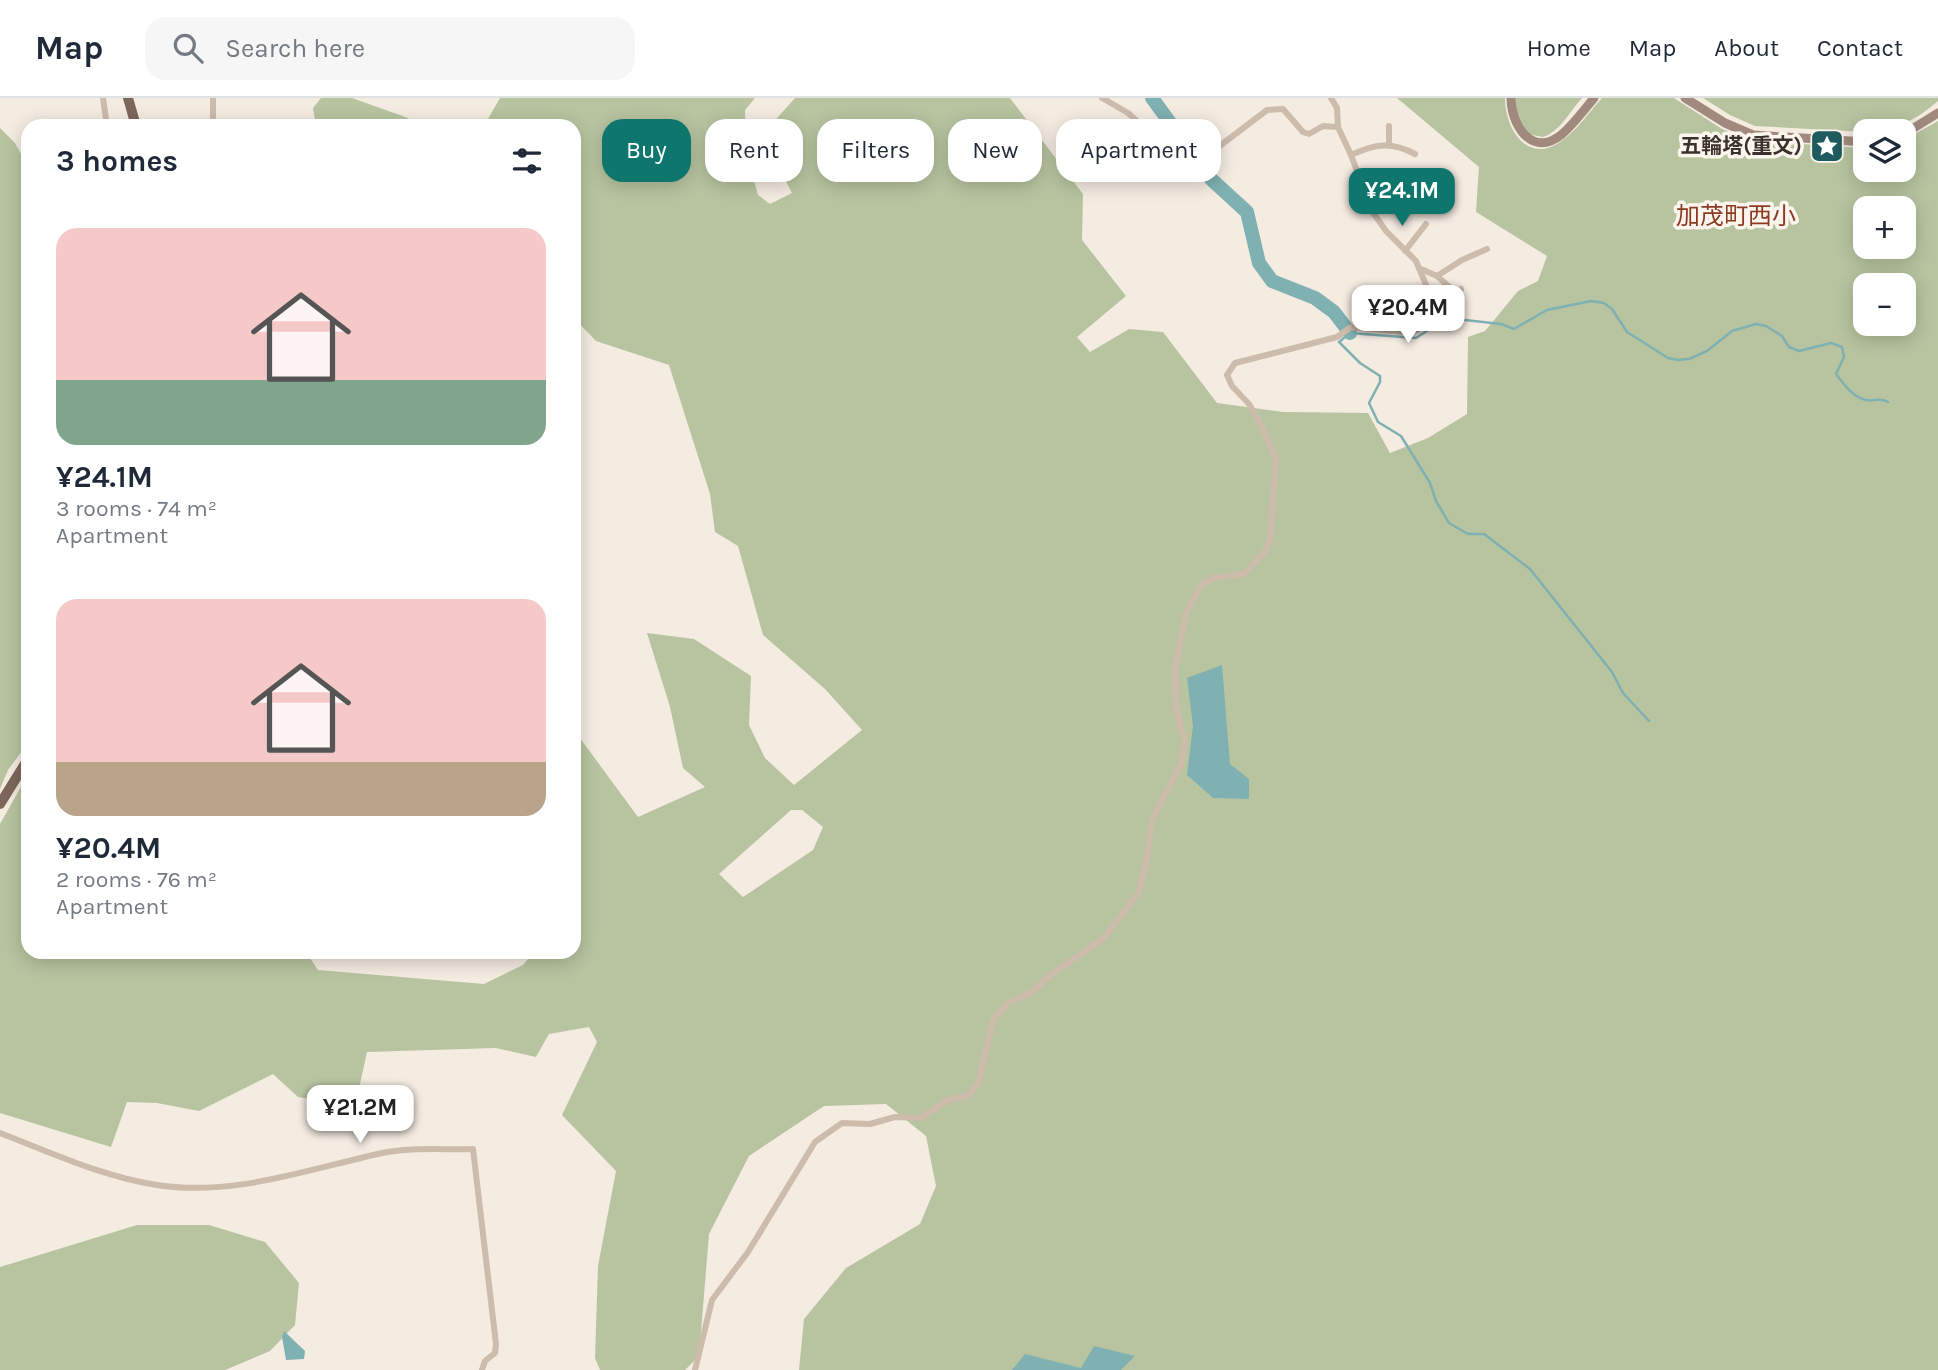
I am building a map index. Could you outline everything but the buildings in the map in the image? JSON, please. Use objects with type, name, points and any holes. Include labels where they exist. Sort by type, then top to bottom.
[{"type":"main road","points":[[128,98],[134,119]]},
{"type":"main road","points":[[1511,98],[1512,115],[1517,128],[1529,140],[1546,143],[1562,134],[1594,98]]},
{"type":"main road","points":[[1685,98],[1725,124],[1753,135],[1853,141]]},
{"type":"main road","points":[[1916,127],[1938,113]]},
{"type":"main road","points":[[0,804],[21,770]]},
{"type":"street","points":[[103,98],[106,119]]},
{"type":"street","points":[[213,98],[213,118]]},
{"type":"street","points":[[1102,98],[1128,113],[1187,166],[1192,167],[1267,110],[1283,109],[1303,132],[1309,134],[1323,126],[1338,127]]},
{"type":"street","points":[[695,1370],[712,1300],[755,1240],[815,1142],[842,1123],[870,1124],[895,1117],[921,1118],[946,1101],[969,1096],[978,1083],[993,1018],[1009,1003],[1032,992],[1052,974],[1104,938],[1139,892],[1147,862],[1152,819],[1181,765],[1185,741],[1176,707],[1175,668],[1186,613],[1201,585],[1214,578],[1244,574],[1254,566],[1270,540],[1276,458],[1249,404],[1232,386],[1227,375],[1235,363],[1337,337],[1351,327],[1403,332],[1418,330],[1427,324],[1434,304],[1420,269],[1371,211],[1338,127],[1337,108],[1331,98]]},
{"type":"street","points":[[1389,126],[1389,144]]},
{"type":"street","points":[[1351,155],[1374,145],[1389,144],[1415,153]]},
{"type":"street","points":[[1405,251],[1426,224]]},
{"type":"street","points":[[1437,276],[1462,260],[1487,249]]},
{"type":"street","points":[[1420,269],[1437,276],[1450,290],[1455,292],[1461,289]]},
{"type":"street","points":[[0,1132],[124,1178],[158,1186],[207,1188],[303,1173],[385,1152],[473,1149],[496,1344],[495,1353],[485,1361],[482,1370]]},
{"type":"green space","points":[[321,98],[352,98],[408,119],[315,119],[313,108]]},
{"type":"green space","points":[[500,98],[755,98],[745,110],[745,119],[705,119],[705,182],[754,182],[758,195],[770,204],[792,193],[786,182],[803,182],[803,119],[776,119],[795,98],[1010,98],[1026,119],[948,119],[948,182],[1042,182],[1042,140],[1056,158],[1056,182],[1074,182],[1083,194],[1082,240],[1126,296],[1077,337],[1090,352],[1129,329],[1163,332],[1217,403],[1283,412],[1368,413],[1390,453],[1428,438],[1467,414],[1468,337],[1485,331],[1518,291],[1538,281],[1547,256],[1476,212],[1479,167],[1397,98],[1505,98],[1509,122],[1515,133],[1530,147],[1540,149],[1552,147],[1569,135],[1602,98],[1674,98],[1722,129],[1752,141],[1853,147],[1853,182],[1916,182],[1916,133],[1938,121],[1938,1370],[799,1370],[804,1319],[846,1268],[920,1224],[936,1186],[926,1136],[886,1104],[824,1106],[749,1156],[709,1234],[699,1356],[685,1370],[600,1370],[595,1358],[598,1266],[616,1171],[562,1115],[597,1042],[589,1027],[549,1034],[536,1057],[496,1048],[367,1052],[358,1093],[388,1119],[350,1131],[316,1100],[298,1097],[273,1074],[199,1111],[157,1103],[127,1102],[111,1147],[0,1113],[0,824],[21,787],[21,959],[311,959],[318,970],[484,984],[523,965],[528,959],[581,959],[581,740],[638,817],[705,787],[683,768],[670,707],[647,633],[694,639],[751,676],[749,725],[765,758],[794,785],[862,730],[825,689],[763,635],[738,546],[715,532],[710,494],[669,365],[596,341],[581,325],[581,119],[488,119]],"holes":[[[791,810],[802,810],[823,827],[813,850],[743,897],[719,874]]]},
{"type":"green space","points":[[1515,98],[1582,98],[1560,126],[1543,137],[1527,134],[1516,114]]},
{"type":"green space","points":[[1703,98],[1938,98],[1938,101],[1912,119],[1853,119],[1853,131],[1755,126],[1730,115]]},
{"type":"green space","points":[[0,128],[15,143],[21,154],[21,752],[8,770],[0,789]]},
{"type":"green space","points":[[137,1225],[209,1225],[265,1242],[299,1283],[295,1325],[270,1351],[225,1370],[0,1370],[0,1267]]},
{"type":"water","points":[[1222,665],[1230,764],[1249,779],[1249,799],[1213,798],[1187,775],[1193,726],[1187,678]]},
{"type":"water","points":[[284,1331],[305,1351],[304,1359],[286,1360],[282,1337]]},
{"type":"water","points":[[1094,1346],[1135,1356],[1121,1370],[1012,1370],[1025,1354],[1081,1368]]},
{"type":"waterway","points":[[1152,98],[1211,179],[1247,212],[1259,263],[1272,281],[1315,298],[1334,312],[1350,333]]},
{"type":"waterway","points":[[1649,721],[1623,693],[1612,672],[1530,569],[1484,534],[1468,534],[1449,523],[1436,501],[1430,483],[1401,436],[1378,422],[1369,403],[1380,382],[1380,376],[1360,363],[1339,342],[1350,333],[1416,338],[1447,318],[1501,324],[1514,329],[1547,310],[1591,301],[1604,303],[1612,309],[1627,332],[1668,358],[1678,360],[1689,359],[1707,351],[1732,331],[1756,324],[1766,326],[1782,336],[1789,347],[1799,351],[1831,343],[1842,347],[1844,357],[1836,374],[1849,390],[1861,398],[1888,402]]},
{"type":"place","name":"五輪塔(重文)","points":[[1827,146]]},
{"type":"district","name":"加茂町西小","points":[[1736,216]]}]
